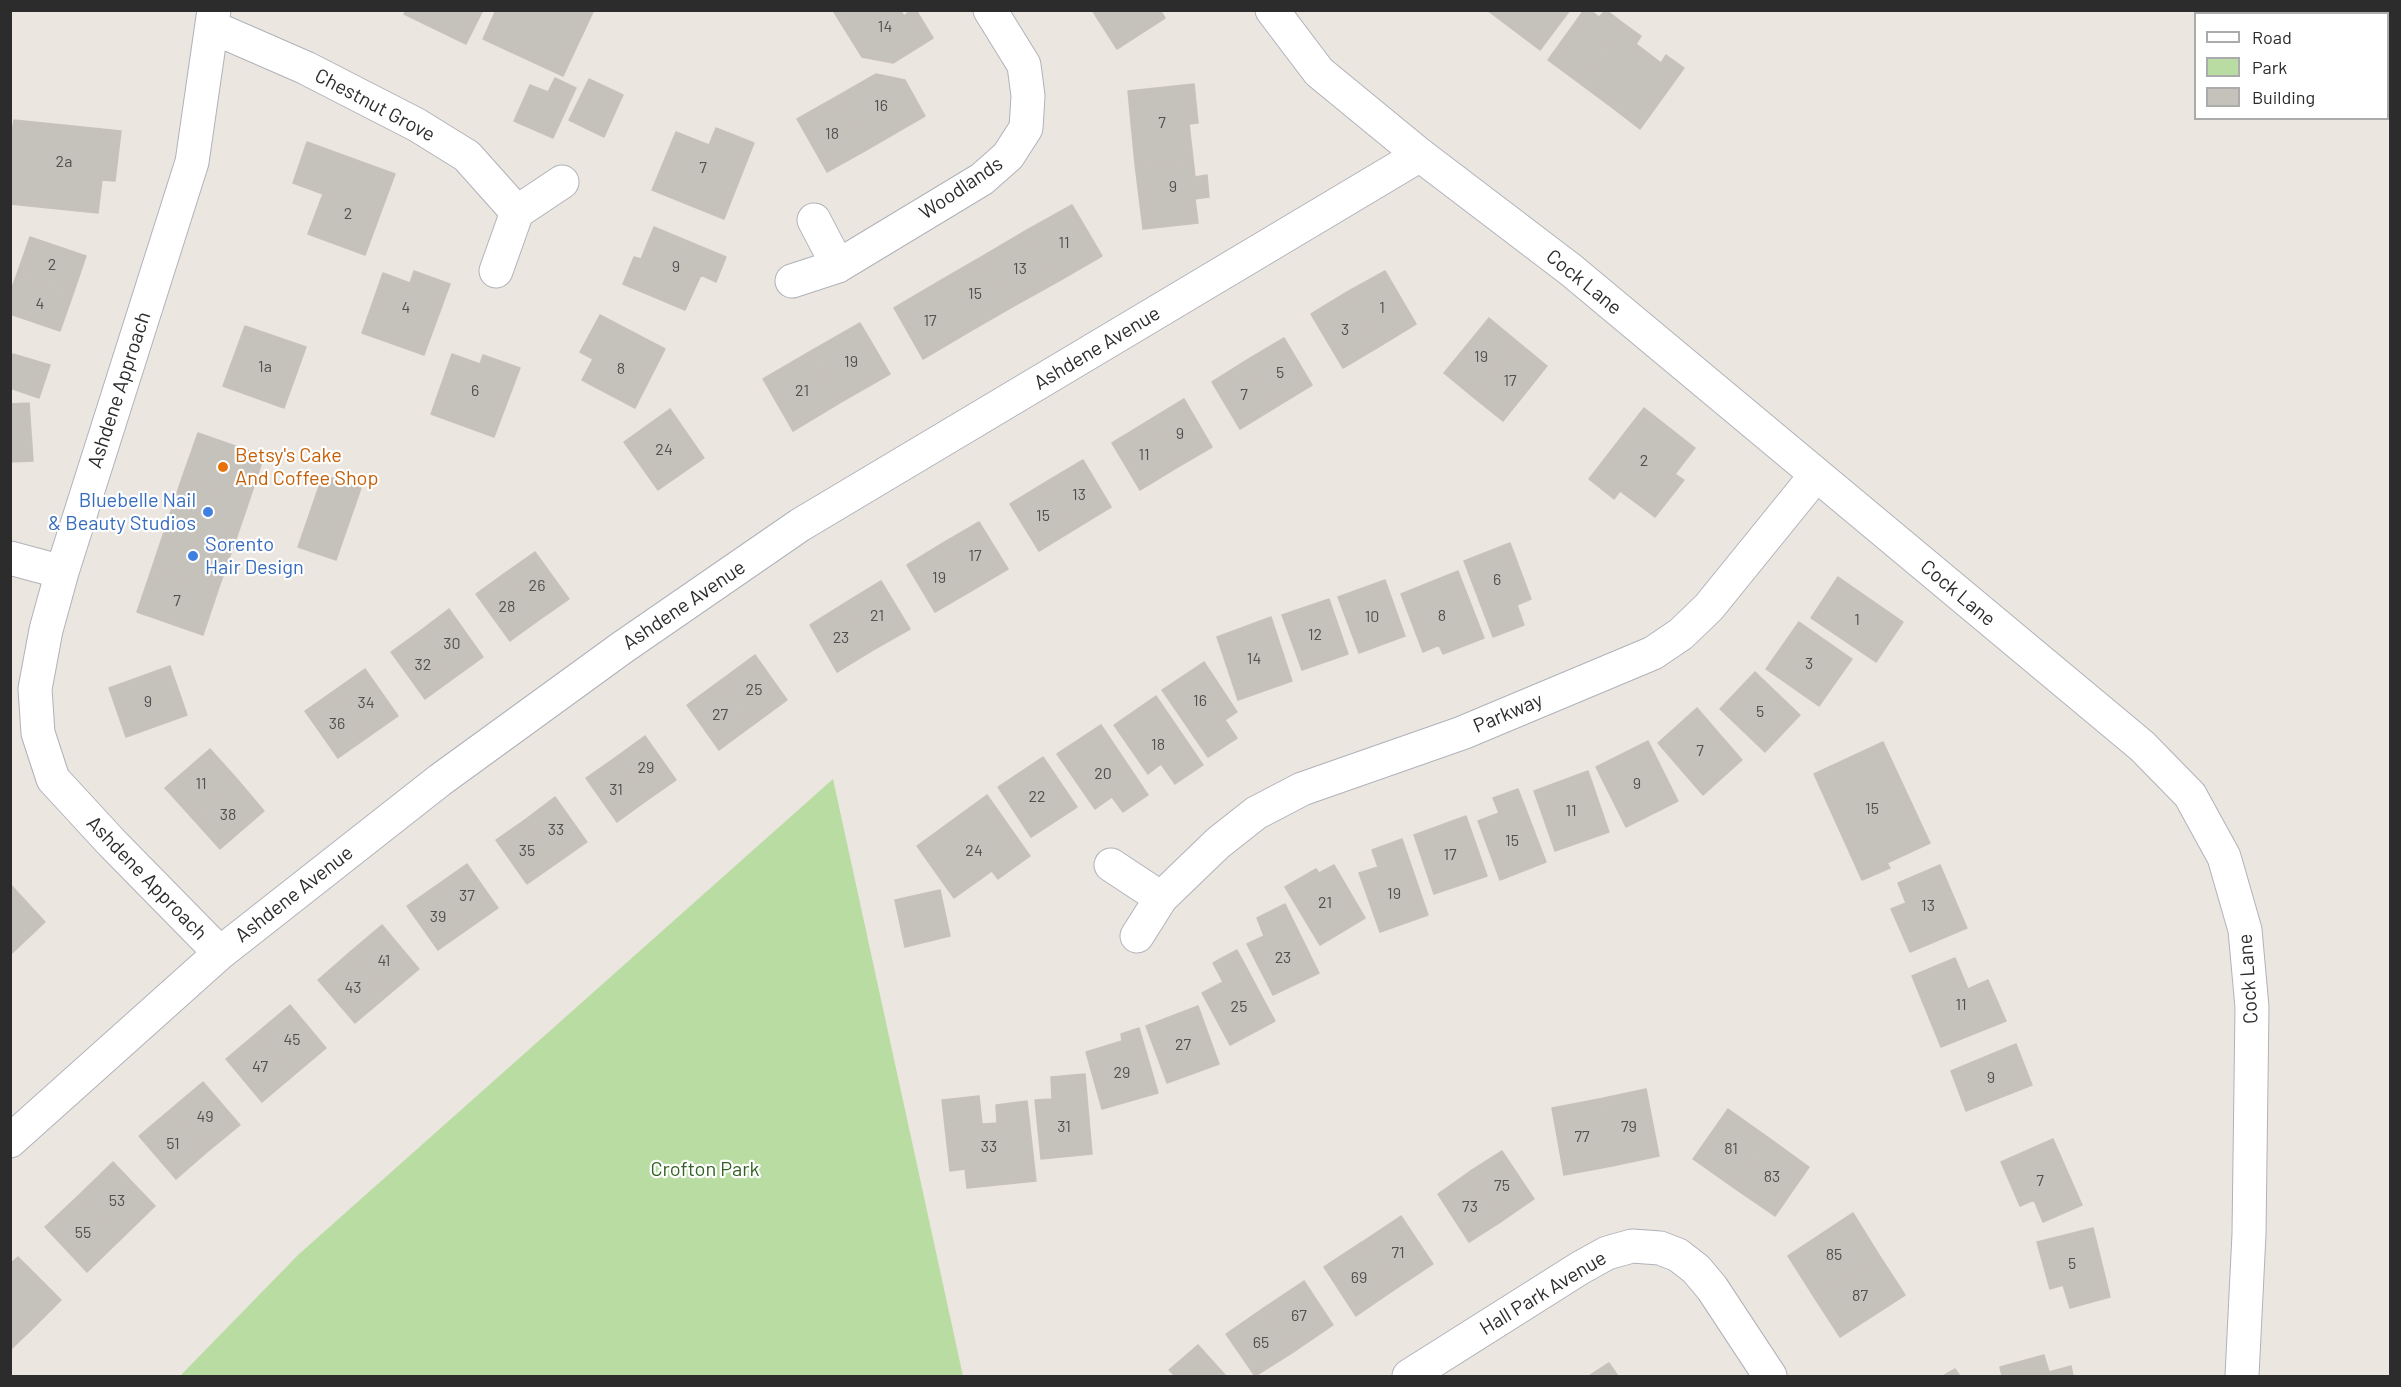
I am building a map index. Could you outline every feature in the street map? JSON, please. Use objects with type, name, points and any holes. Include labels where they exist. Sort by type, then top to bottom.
[{"type":"street","name":"Woodlands","points":[[792,281],[837,266],[982,179],[1008,156],[1026,128],[1028,96],[1024,65],[990,10]]},
{"type":"street","name":"Cock Lane","points":[[1272,10],[1318,72],[1420,155],[1571,270],[2142,746],[2190,795],[2224,857],[2245,930],[2252,1007],[2249,1234],[2242,1377]]},
{"type":"street","name":"Chestnut Grove","points":[[213,19],[417,125],[467,156],[517,212]]},
{"type":"street","name":"Ashdene Approach","points":[[213,19],[192,162],[62,572],[46,630],[35,689],[38,733],[53,779],[220,953]]},
{"type":"street","name":"Ashdene Avenue","points":[[10,1141],[220,953],[440,780],[623,647],[800,525],[1420,155]]},
{"type":"street","points":[[496,271],[517,212],[562,182]]},
{"type":"street","points":[[814,220],[837,266]]},
{"type":"street","name":"Parkway","points":[[1137,936],[1161,898],[1218,843],[1256,813],[1302,789],[1462,733],[1653,653],[1681,634],[1709,607],[1816,475]]},
{"type":"street","points":[[10,558],[62,572]]},
{"type":"street","points":[[1111,865],[1161,898]]},
{"type":"street","name":"Hall Park Avenue","points":[[1409,1377],[1580,1268],[1607,1253],[1632,1246],[1660,1248],[1678,1255],[1696,1269],[1712,1288],[1770,1377]]},
{"type":"green space","name":"Crofton Park","points":[[833,779],[963,1376],[180,1376],[298,1255]]},
{"type":"building","points":[[406,10],[483,10],[466,44],[404,14]]},
{"type":"building","points":[[496,10],[594,10],[563,76],[483,39]]},
{"type":"building","points":[[835,10],[900,10],[904,16],[911,10],[916,10],[933,38],[893,63],[862,57],[834,12]]},
{"type":"building","points":[[1092,10],[1160,10],[1165,18],[1117,49]]},
{"type":"building","points":[[1487,10],[1570,10],[1540,50]]},
{"type":"building","points":[[1584,10],[1590,10],[1599,17],[1606,10],[1623,23],[1579,83],[1548,60]]},
{"type":"building","points":[[1623,23],[1641,36],[1636,44],[1648,53],[1610,106],[1579,83]]},
{"type":"building","points":[[1648,53],[1661,63],[1666,55],[1684,68],[1640,129],[1610,106]]},
{"type":"building","points":[[876,74],[905,80],[925,116],[868,149],[836,97]]},
{"type":"building","points":[[555,78],[576,88],[553,138],[514,121],[530,85],[548,92]]},
{"type":"building","points":[[589,79],[623,95],[604,137],[569,120]]},
{"type":"building","points":[[1194,84],[1198,123],[1189,124],[1193,159],[1135,164],[1128,91]]},
{"type":"building","points":[[836,97],[868,149],[827,172],[797,119]]},
{"type":"building","points":[[14,120],[121,131],[115,181],[102,180],[98,213],[10,204],[10,145]]},
{"type":"building","points":[[716,128],[754,143],[724,219],[652,190],[676,132],[709,145]]},
{"type":"building","points":[[307,142],[395,174],[365,255],[308,234],[323,194],[293,183]]},
{"type":"building","points":[[1193,159],[1195,177],[1207,175],[1209,197],[1195,199],[1198,223],[1143,229],[1135,164]]},
{"type":"building","points":[[1072,205],[1102,256],[1057,282],[1027,230]]},
{"type":"building","points":[[654,227],[726,257],[716,282],[701,275],[685,310],[623,284],[634,257],[641,259]]},
{"type":"building","points":[[1027,230],[1057,282],[1012,307],[983,256]]},
{"type":"building","points":[[30,237],[86,256],[73,294],[17,274]]},
{"type":"building","points":[[983,256],[1012,307],[967,333],[938,282]]},
{"type":"building","points":[[414,271],[450,284],[424,355],[362,333],[383,273],[410,283]]},
{"type":"building","points":[[1385,271],[1416,324],[1380,346],[1347,292]]},
{"type":"building","points":[[17,274],[73,294],[60,331],[10,314],[10,293]]},
{"type":"building","points":[[938,282],[967,333],[923,359],[894,308]]},
{"type":"building","points":[[1347,292],[1380,346],[1343,368],[1311,314]]},
{"type":"building","points":[[600,315],[665,349],[635,408],[582,380],[593,359],[580,352]]},
{"type":"building","points":[[1489,318],[1518,342],[1473,397],[1444,373]]},
{"type":"building","points":[[860,323],[890,374],[841,402],[811,351]]},
{"type":"building","points":[[245,326],[306,347],[284,408],[223,386]]},
{"type":"building","points":[[1284,338],[1312,385],[1276,407],[1247,360]]},
{"type":"building","points":[[1518,342],[1547,366],[1503,421],[1473,397]]},
{"type":"building","points":[[811,351],[841,402],[793,431],[763,379]]},
{"type":"building","points":[[13,354],[50,365],[39,398],[10,388],[10,362]]},
{"type":"building","points":[[452,354],[480,364],[483,355],[520,368],[494,437],[431,414]]},
{"type":"building","points":[[1247,360],[1276,407],[1240,429],[1212,382]]},
{"type":"building","points":[[1184,399],[1212,447],[1176,468],[1148,421]]},
{"type":"building","points":[[29,403],[33,461],[10,462],[10,404]]},
{"type":"building","points":[[1644,408],[1695,448],[1675,474],[1684,480],[1655,517],[1620,491],[1614,499],[1589,479]]},
{"type":"building","points":[[670,409],[704,458],[658,490],[624,442]]},
{"type":"building","points":[[1148,421],[1176,468],[1140,490],[1112,443]]},
{"type":"building","name":"Betsy's Cake And Coffee Shop","points":[[198,433],[264,456],[249,501],[182,478]]},
{"type":"building","points":[[1083,460],[1111,507],[1075,529],[1046,482]]},
{"type":"building","points":[[323,475],[361,488],[336,560],[298,547]]},
{"type":"building","name":"Bluebelle Nail & Beauty Studios","points":[[182,478],[249,501],[234,545],[167,523]]},
{"type":"building","points":[[1046,482],[1075,529],[1039,551],[1010,504]]},
{"type":"building","points":[[979,522],[1008,569],[971,591],[943,543]]},
{"type":"building","name":"Sorento Hair Design","points":[[167,523],[234,545],[218,590],[152,568]]},
{"type":"building","points":[[943,543],[971,591],[935,612],[907,565]]},
{"type":"building","points":[[1510,543],[1531,599],[1517,605],[1524,625],[1493,637],[1464,561]]},
{"type":"building","points":[[535,552],[569,599],[539,620],[505,573]]},
{"type":"building","points":[[152,568],[218,590],[203,635],[137,612]]},
{"type":"building","points":[[1458,571],[1484,638],[1443,654],[1439,645],[1423,652],[1401,594]]},
{"type":"building","points":[[505,573],[539,620],[510,641],[476,594]]},
{"type":"building","points":[[1838,577],[1903,622],[1876,662],[1811,618]]},
{"type":"building","points":[[1385,580],[1405,636],[1359,653],[1338,597]]},
{"type":"building","points":[[881,581],[910,629],[873,650],[845,603]]},
{"type":"building","points":[[1329,599],[1348,654],[1302,670],[1282,615]]},
{"type":"building","points":[[845,603],[873,650],[837,672],[810,625]]},
{"type":"building","points":[[449,609],[483,657],[454,678],[420,631]]},
{"type":"building","points":[[1271,617],[1292,681],[1238,700],[1217,637]]},
{"type":"building","points":[[1799,622],[1852,659],[1819,706],[1766,669]]},
{"type":"building","points":[[420,631],[454,678],[425,699],[391,652]]},
{"type":"building","points":[[755,655],[787,700],[753,725],[721,680]]},
{"type":"building","points":[[1204,662],[1237,712],[1225,720],[1237,738],[1208,757],[1162,690]]},
{"type":"building","points":[[170,666],[187,715],[126,737],[109,688]]},
{"type":"building","points":[[365,669],[398,716],[368,737],[335,690]]},
{"type":"building","points":[[1755,672],[1800,715],[1765,752],[1720,709]]},
{"type":"building","points":[[721,680],[753,725],[719,750],[687,705]]},
{"type":"building","points":[[335,690],[368,737],[338,758],[305,711]]},
{"type":"building","points":[[1156,696],[1203,765],[1175,784],[1161,764],[1148,774],[1114,725]]},
{"type":"building","points":[[1697,708],[1742,760],[1703,795],[1658,743]]},
{"type":"building","points":[[1101,725],[1148,795],[1123,812],[1112,797],[1095,809],[1057,754]]},
{"type":"building","points":[[645,736],[676,780],[646,801],[616,757]]},
{"type":"building","points":[[1648,741],[1678,801],[1626,827],[1596,767]]},
{"type":"building","points":[[1883,742],[1930,843],[1887,863],[1890,868],[1862,880],[1814,774]]},
{"type":"building","points":[[210,749],[237,779],[193,819],[165,788]]},
{"type":"building","points":[[616,757],[646,801],[617,822],[586,778]]},
{"type":"building","points":[[1043,757],[1077,807],[1031,837],[998,787]]},
{"type":"building","points":[[1588,771],[1609,832],[1555,851],[1534,791]]},
{"type":"building","points":[[237,779],[264,811],[220,849],[193,819]]},
{"type":"building","points":[[1518,789],[1546,862],[1500,880],[1478,821],[1499,813],[1493,798]]},
{"type":"building","points":[[987,795],[1030,856],[998,879],[992,871],[954,898],[917,846]]},
{"type":"building","points":[[555,797],[587,842],[557,863],[526,819]]},
{"type":"building","points":[[1466,816],[1487,876],[1434,894],[1414,835]]},
{"type":"building","points":[[526,819],[557,863],[527,884],[496,840]]},
{"type":"building","points":[[1402,839],[1428,915],[1380,932],[1359,873],[1378,867],[1372,850]]},
{"type":"building","points":[[467,864],[498,908],[468,929],[437,885]]},
{"type":"building","points":[[1334,865],[1365,918],[1320,945],[1285,887],[1316,869],[1319,873]]},
{"type":"building","points":[[1940,865],[1967,928],[1910,952],[1891,909],[1906,903],[1898,883]]},
{"type":"building","points":[[10,884],[45,922],[10,955]]},
{"type":"building","points":[[437,885],[468,929],[438,950],[407,906]]},
{"type":"building","points":[[940,890],[950,936],[905,947],[895,900]]},
{"type":"building","points":[[1285,904],[1319,973],[1273,995],[1247,944],[1264,936],[1257,918]]},
{"type":"building","points":[[382,925],[419,969],[387,996],[350,952]]},
{"type":"building","points":[[1237,950],[1275,1021],[1230,1045],[1202,993],[1223,982],[1213,963]]},
{"type":"building","points":[[350,952],[387,996],[355,1023],[318,980]]},
{"type":"building","points":[[1955,958],[1968,989],[1988,980],[2006,1021],[1941,1047],[1912,976]]},
{"type":"building","points":[[290,1005],[326,1048],[294,1075],[258,1032]]},
{"type":"building","points":[[1198,1006],[1219,1064],[1167,1083],[1146,1026]]},
{"type":"building","points":[[1139,1028],[1158,1093],[1102,1109],[1086,1052],[1122,1041],[1121,1034]]},
{"type":"building","points":[[258,1032],[294,1075],[262,1102],[226,1059]]},
{"type":"building","points":[[2016,1044],[2032,1085],[1966,1111],[1951,1071]]},
{"type":"building","points":[[1085,1074],[1092,1154],[1041,1159],[1035,1100],[1052,1099],[1051,1077]]},
{"type":"building","points":[[203,1082],[240,1125],[207,1152],[171,1109]]},
{"type":"building","points":[[1646,1089],[1659,1156],[1612,1166],[1599,1099]]},
{"type":"building","points":[[979,1096],[982,1124],[997,1123],[996,1105],[1027,1101],[1036,1181],[967,1188],[965,1169],[950,1171],[942,1100]]},
{"type":"building","points":[[1599,1099],[1612,1166],[1564,1175],[1552,1108]]},
{"type":"building","points":[[171,1109],[207,1152],[176,1179],[139,1136]]},
{"type":"building","points":[[1728,1109],[1769,1138],[1734,1188],[1693,1159]]},
{"type":"building","points":[[1769,1138],[1809,1167],[1775,1216],[1734,1188]]},
{"type":"building","points":[[2053,1139],[2082,1205],[2043,1222],[2034,1200],[2020,1206],[2001,1162]]},
{"type":"building","points":[[1502,1151],[1534,1199],[1502,1221],[1469,1172]]},
{"type":"building","points":[[113,1162],[155,1206],[121,1239],[79,1195]]},
{"type":"building","points":[[1469,1172],[1502,1221],[1469,1242],[1438,1194]]},
{"type":"building","points":[[79,1195],[121,1239],[87,1272],[45,1227]]},
{"type":"building","points":[[1853,1213],[1879,1255],[1814,1297],[1788,1256]]},
{"type":"building","points":[[1401,1216],[1433,1264],[1394,1290],[1362,1242]]},
{"type":"building","points":[[2093,1228],[2110,1297],[2070,1308],[2063,1285],[2050,1289],[2037,1242]]},
{"type":"building","points":[[1362,1242],[1394,1290],[1356,1316],[1324,1267]]},
{"type":"building","points":[[1879,1255],[1905,1295],[1840,1337],[1814,1297]]},
{"type":"building","points":[[18,1257],[61,1300],[28,1333],[10,1316],[10,1264]]},
{"type":"building","points":[[1304,1281],[1333,1325],[1295,1351],[1265,1307]]},
{"type":"building","points":[[1265,1307],[1295,1351],[1255,1376],[1226,1334]]},
{"type":"building","points":[[10,1316],[28,1333],[10,1350]]},
{"type":"building","points":[[1198,1345],[1226,1376],[1175,1376],[1169,1370]]},
{"type":"building","points":[[2044,1355],[2049,1372],[2071,1366],[2073,1376],[2002,1376],[2000,1367]]},
{"type":"building","points":[[1609,1363],[1618,1376],[1589,1376]]},
{"type":"building","points":[[1955,1369],[1960,1376],[1943,1376]]},
{"type":"place","name":"Betsy's Cake And Coffee Shop","points":[[223,467]]},
{"type":"place","name":"Bluebelle Nail & Beauty Studios","points":[[208,512]]},
{"type":"place","name":"Sorento Hair Design","points":[[193,556]]}]
